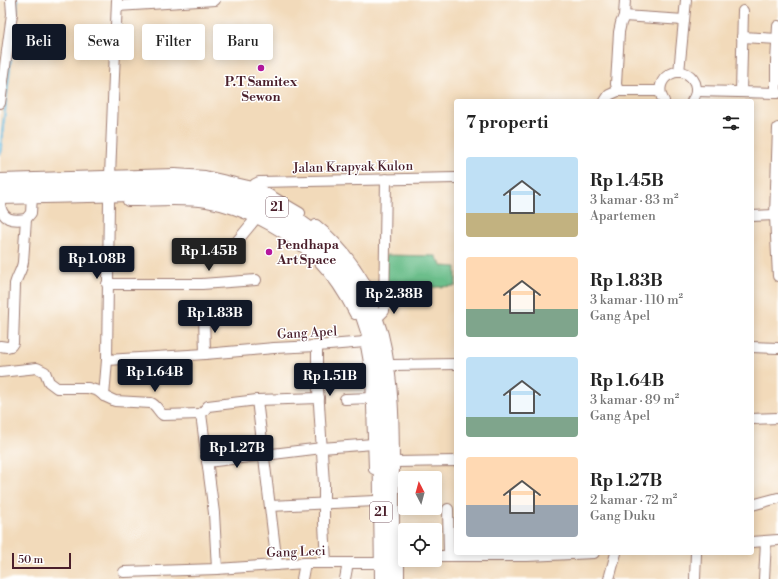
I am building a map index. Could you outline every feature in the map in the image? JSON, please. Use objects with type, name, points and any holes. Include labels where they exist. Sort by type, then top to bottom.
[{"type":"highway","name":"21","points":[[0,187],[181,183],[204,184],[245,193],[262,200],[298,220],[319,236],[350,270],[364,294],[375,319],[387,367],[382,445]]},
{"type":"highway","name":"21","points":[[0,197],[176,193],[214,196],[240,202],[260,210],[287,224],[310,242],[327,259],[348,284],[355,296],[368,328],[375,353],[378,373],[382,445],[393,577]]},
{"type":"street","points":[[0,103],[12,14],[11,0]]},
{"type":"street","points":[[110,176],[117,3],[215,0]]},
{"type":"street","points":[[618,91],[616,84],[619,32],[624,16],[625,0]]},
{"type":"street","points":[[679,72],[686,0]]},
{"type":"street","points":[[741,92],[743,11]]},
{"type":"street","points":[[624,16],[684,20]]},
{"type":"street","points":[[696,91],[777,93],[776,62],[778,26]]},
{"type":"street","points":[[742,38],[777,39]]},
{"type":"street","points":[[663,99],[660,91],[662,82],[667,76],[679,72],[686,74],[694,82],[696,91],[693,99]]},
{"type":"street","points":[[606,99],[609,95],[618,91],[660,91]]},
{"type":"street","points":[[778,128],[776,216],[778,276]]},
{"type":"street","points":[[0,179],[175,174],[205,176],[252,187],[289,206],[326,234],[346,255],[357,270],[368,288],[386,329],[393,365],[396,462],[400,523]]},
{"type":"street","name":"Jalan Krapyak Kulon","points":[[252,187],[259,182],[454,178]]},
{"type":"street","points":[[380,315],[384,311],[386,179]]},
{"type":"street","points":[[62,195],[82,201],[180,200],[205,202],[225,206],[256,217],[290,236],[303,246],[329,272],[350,304],[365,342],[371,374],[372,398],[382,445],[375,501],[375,579]]},
{"type":"street","points":[[0,204],[2,213],[6,217],[14,220],[26,219],[32,212],[32,196]]},
{"type":"street","points":[[100,393],[107,360],[109,201]]},
{"type":"street","points":[[754,216],[776,216]]},
{"type":"street","points":[[229,251],[256,217]]},
{"type":"street","points":[[0,346],[11,346],[12,342],[15,284],[16,278],[24,262],[26,219]]},
{"type":"street","points":[[108,284],[202,284],[256,280]]},
{"type":"street","points":[[204,314],[205,354]]},
{"type":"street","name":"Gang Apel","points":[[107,360],[365,342]]},
{"type":"street","points":[[317,346],[326,563]]},
{"type":"street","points":[[754,347],[778,348]]},
{"type":"street","points":[[393,365],[454,364]]},
{"type":"street","points":[[0,372],[36,368],[45,372],[51,384],[57,388],[88,388],[115,401],[151,403],[154,404],[159,412],[164,415],[201,414],[208,406],[257,400],[319,398]]},
{"type":"street","points":[[345,399],[372,398]]},
{"type":"street","points":[[257,400],[265,455],[277,565]]},
{"type":"street","points":[[201,414],[214,513],[218,569]]},
{"type":"street","points":[[754,419],[778,418]]},
{"type":"street","points":[[207,462],[322,448],[382,445]]},
{"type":"street","points":[[396,462],[454,461]]},
{"type":"street","points":[[754,504],[778,498]]},
{"type":"street","points":[[270,506],[375,501]]},
{"type":"street","points":[[448,509],[449,556]]},
{"type":"street","points":[[754,542],[778,540]]},
{"type":"street","points":[[764,579],[766,541]]},
{"type":"street","points":[[442,556],[549,555]]},
{"type":"street","points":[[609,579],[615,555]]},
{"type":"street","points":[[695,579],[696,555]]},
{"type":"street","points":[[302,579],[305,563]]},
{"type":"street","name":"Gang Leci","points":[[124,572],[218,569],[305,563],[376,563]]},
{"type":"street","points":[[345,579],[348,563]]},
{"type":"street","points":[[393,577],[398,565]]},
{"type":"green space","points":[[386,255],[436,256],[442,266],[454,267],[454,286],[385,290]]},
{"type":"waterway","points":[[17,0],[17,13]]},
{"type":"waterway","points":[[0,154],[11,56]]},
{"type":"place","name":"P.T Samitex Sewon","points":[[261,68]]},
{"type":"place","name":"Pendhapa Art Space","points":[[269,252]]}]
